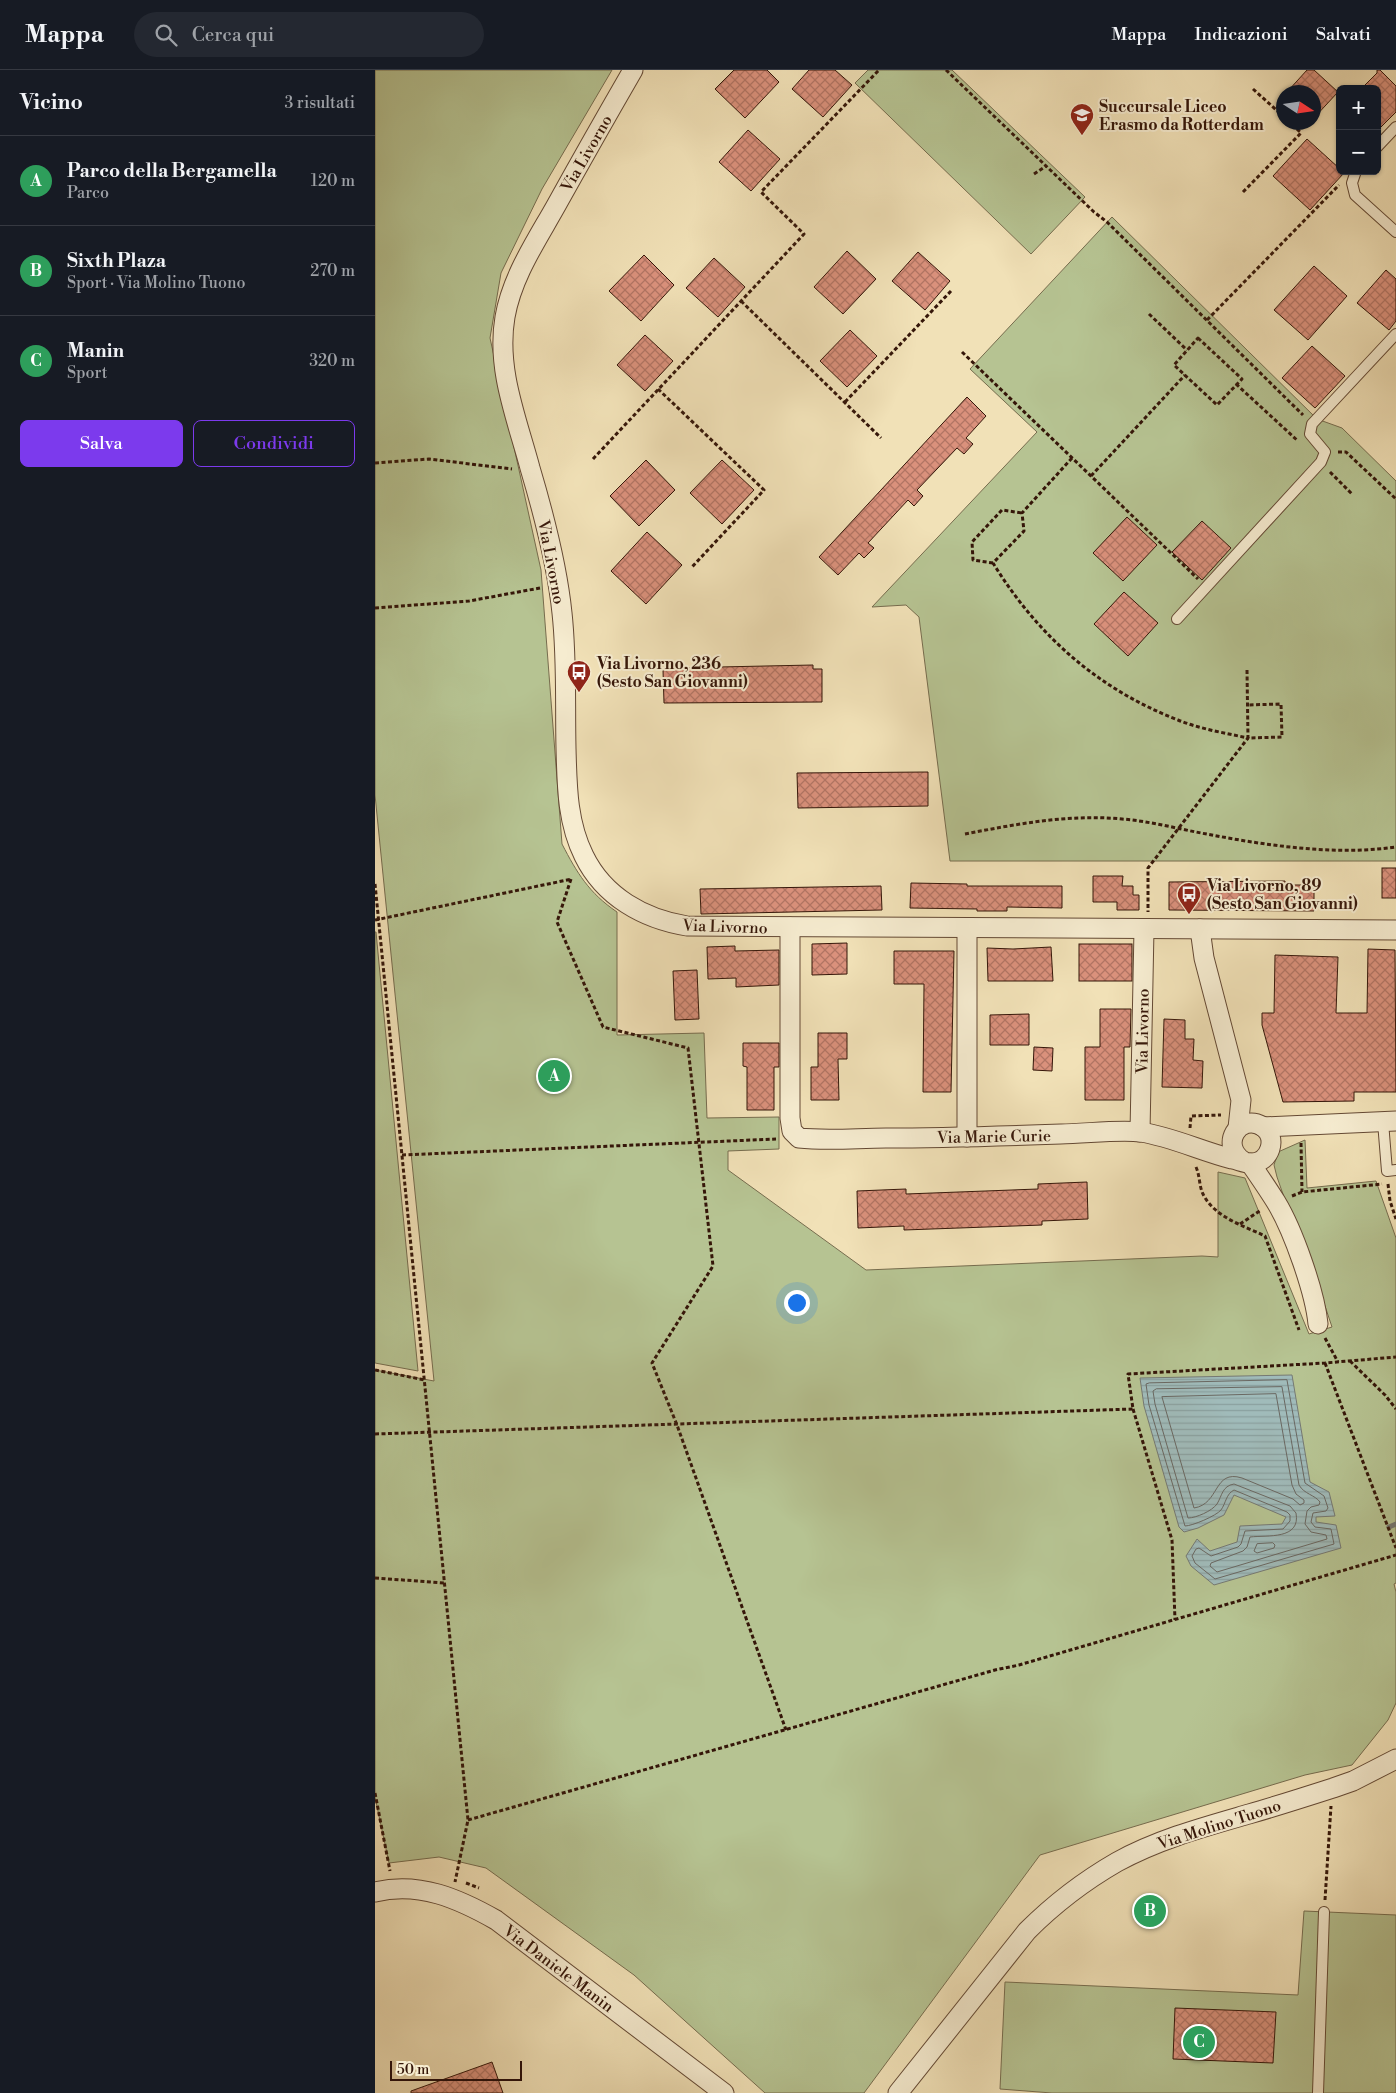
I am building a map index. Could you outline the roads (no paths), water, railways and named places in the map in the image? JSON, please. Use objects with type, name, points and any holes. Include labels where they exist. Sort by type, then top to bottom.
[{"type":"street","name":"Via Livorno","points":[[633,70],[515,282],[507,307],[503,334],[505,372],[511,399],[559,584],[564,635],[568,795],[576,838],[595,874],[610,892],[638,911],[663,921],[701,927],[1396,930]]},
{"type":"street","name":"Via Livorno","points":[[790,927],[790,1118],[792,1131],[799,1138]]},
{"type":"street","points":[[967,928],[967,1137]]},
{"type":"street","name":"Via Livorno","points":[[1137,929],[1140,1132]]},
{"type":"street","points":[[1200,929],[1204,958],[1241,1100],[1270,1137],[1268,1168],[1277,1203],[1288,1226],[1317,1305],[1318,1324]]},
{"type":"street","points":[[1241,1100],[1231,1147],[1237,1158],[1246,1162],[1261,1161],[1270,1151],[1297,1134],[1318,1125]]},
{"type":"street","points":[[1234,1126],[1249,1124],[1262,1126],[1318,1125],[1389,1121]]},
{"type":"street","name":"Via Marie Curie","points":[[1188,1144],[1209,1142],[1234,1126]]},
{"type":"street","name":"Via Marie Curie","points":[[799,1138],[967,1137],[1140,1132],[1188,1144],[1246,1162]]},
{"type":"street","points":[[1246,1162],[1277,1203]]},
{"type":"street","name":"Via Molino Tuono","points":[[898,2093],[1012,1948],[1047,1912],[1073,1890],[1118,1861],[1158,1843],[1201,1826],[1353,1781],[1396,1759]]},
{"type":"street","name":"Via Daniele Manin","points":[[375,1892],[393,1888],[421,1889],[452,1898],[496,1920],[724,2093]]},
{"type":"lane","points":[[1381,144],[1396,127]]},
{"type":"lane","points":[[1355,175],[1352,183],[1355,195],[1396,232]]},
{"type":"lane","points":[[1177,619],[1323,457],[1310,434],[1312,424],[1396,334]]},
{"type":"lane","points":[[1389,1121],[1387,1171],[1396,1170]]},
{"type":"lane","points":[[1318,2093],[1324,1912]]},
{"type":"water","points":[[1292,1375],[1310,1482],[1329,1492],[1335,1516],[1316,1517],[1316,1522],[1336,1525],[1341,1548],[1214,1585],[1191,1566],[1186,1556],[1197,1539],[1210,1551],[1237,1542],[1240,1526],[1282,1524],[1286,1517],[1234,1495],[1224,1515],[1198,1528],[1184,1532],[1179,1527],[1144,1406],[1140,1378]]},
{"type":"waterway","points":[[1389,1527],[1396,1524]]},
{"type":"place","name":"Succursale Liceo Erasmo da Rotterdam","points":[[1082,136]]},
{"type":"place","name":"Via Livorno, 236 (Sesto San Giovanni)","points":[[579,693]]},
{"type":"place","name":"Via Livorno, 89 (Sesto San Giovanni)","points":[[1189,915]]},
{"type":"place","name":"Parco della Bergamella","points":[[554,1076]]},
{"type":"place","name":"Sixth Plaza","points":[[1150,1911]]},
{"type":"place","name":"Manin","points":[[1199,2042]]}]
